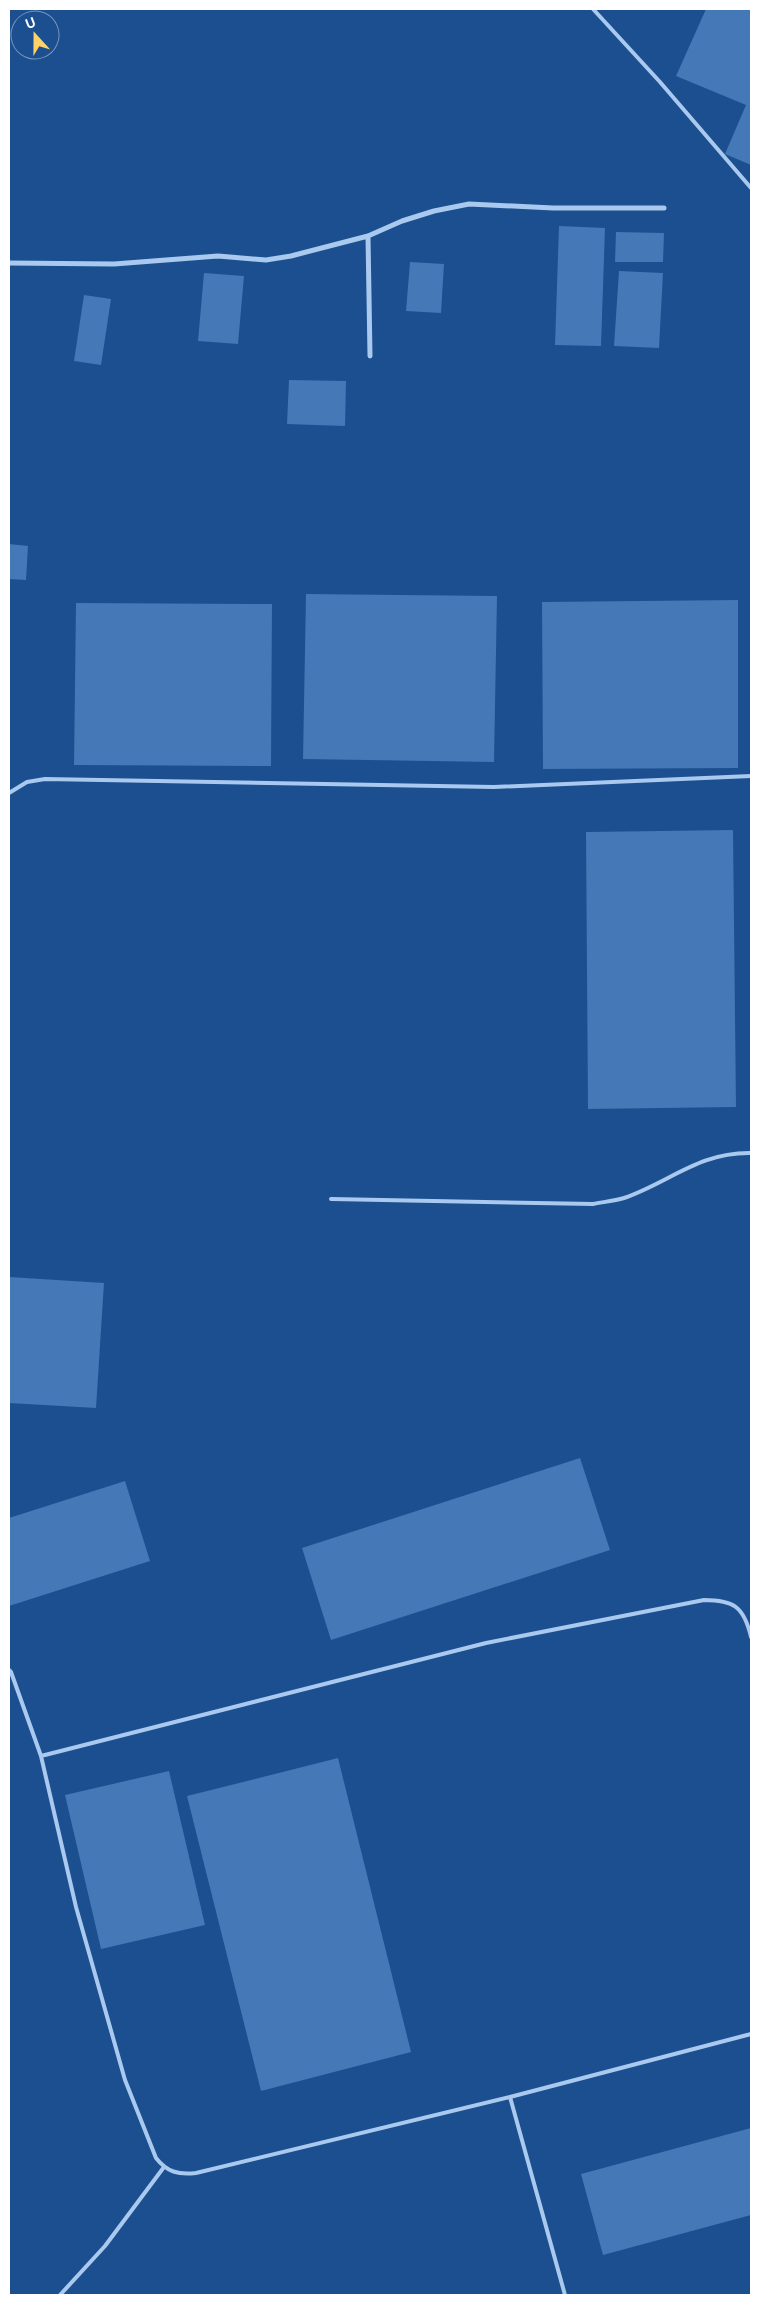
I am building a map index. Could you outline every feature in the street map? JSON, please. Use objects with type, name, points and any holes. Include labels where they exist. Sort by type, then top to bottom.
[{"type":"street","points":[[9,263],[114,264],[218,256],[266,260],[290,256],[368,236],[402,221],[434,211],[469,204],[553,208],[664,208]]},
{"type":"street","points":[[368,236],[370,356]]},
{"type":"lane","points":[[593,9],[660,82],[751,188]]},
{"type":"lane","points":[[9,793],[26,782],[45,779],[494,787],[751,776]]},
{"type":"lane","points":[[331,1199],[593,1204],[624,1198],[705,1160],[730,1152],[751,1153]]},
{"type":"lane","points":[[41,1756],[486,1643],[704,1600],[720,1600],[734,1604],[742,1613],[751,1637]]},
{"type":"lane","points":[[9,1670],[41,1756],[76,1907],[125,2080],[156,2158],[164,2167],[182,2175],[196,2173],[510,2097],[751,2034]]},
{"type":"lane","points":[[510,2097],[565,2295]]},
{"type":"lane","points":[[60,2295],[105,2246],[164,2167]]},
{"type":"building","points":[[706,9],[751,9],[751,165],[725,154],[746,105],[676,76]]},
{"type":"building","points":[[559,226],[605,228],[601,346],[555,345]]},
{"type":"building","points":[[616,232],[664,233],[663,262],[615,262]]},
{"type":"building","points":[[410,262],[444,264],[441,313],[406,311]]},
{"type":"building","points":[[619,271],[663,273],[659,348],[614,346]]},
{"type":"building","points":[[204,273],[244,276],[238,344],[198,341]]},
{"type":"building","points":[[84,295],[111,299],[101,365],[74,361]]},
{"type":"building","points":[[289,380],[346,381],[345,426],[287,424]]},
{"type":"building","points":[[9,544],[28,546],[26,580],[9,579]]},
{"type":"building","points":[[306,594],[497,596],[494,762],[303,759]]},
{"type":"building","points":[[738,600],[738,768],[543,769],[542,602]]},
{"type":"building","points":[[76,603],[272,604],[271,766],[74,765]]},
{"type":"building","points":[[733,830],[736,1107],[588,1109],[586,832]]},
{"type":"building","points":[[9,1277],[104,1283],[96,1408],[9,1403]]},
{"type":"building","points":[[580,1458],[610,1550],[331,1640],[302,1548]]},
{"type":"building","points":[[125,1481],[150,1561],[9,1606],[9,1518]]},
{"type":"building","points":[[338,1758],[411,2052],[261,2091],[187,1796]]},
{"type":"building","points":[[169,1771],[205,1925],[101,1949],[65,1795]]},
{"type":"building","points":[[751,2128],[751,2215],[603,2255],[581,2174]]}]
